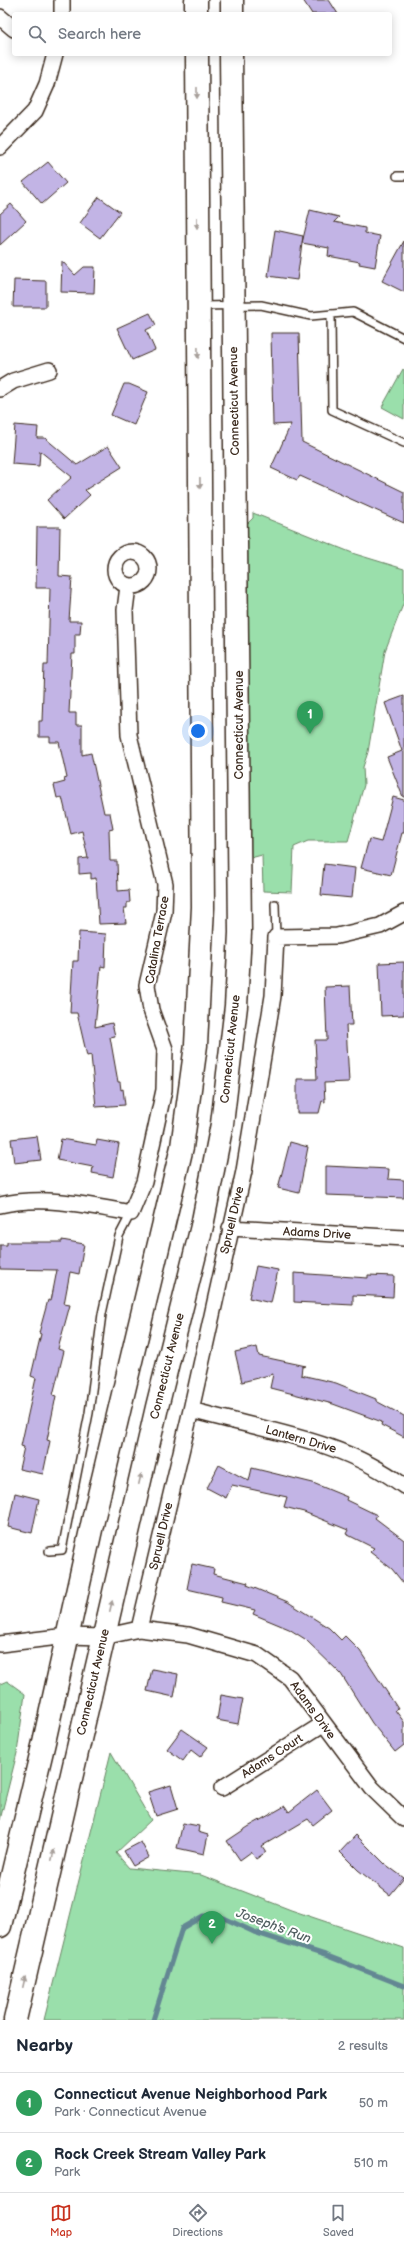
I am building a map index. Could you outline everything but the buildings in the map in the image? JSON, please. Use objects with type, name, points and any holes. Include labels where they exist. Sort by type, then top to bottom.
[{"type":"main road","points":[[196,0],[196,12]]},
{"type":"main road","points":[[232,0],[232,12]]},
{"type":"main road","points":[[0,1926],[182,1147],[196,1046],[204,907],[197,56]]},
{"type":"main road","name":"Connecticut Avenue","points":[[15,2020],[103,1637],[202,1226],[222,1124],[236,1006],[240,926],[231,56]]},
{"type":"street","points":[[62,0],[62,12]]},
{"type":"street","points":[[0,17],[12,27]]},
{"type":"street","points":[[0,147],[35,111],[47,84],[53,56]]},
{"type":"street","points":[[0,389],[12,381],[49,370]]},
{"type":"street","name":"Catalina Terrace","points":[[128,586],[125,610],[129,735],[165,884],[164,912],[147,984],[151,1010],[165,1049],[164,1090],[144,1182],[131,1213]]},
{"type":"street","points":[[276,937],[337,936],[380,926],[404,913]]},
{"type":"street","name":"Spruell Drive","points":[[139,1629],[191,1410],[230,1228],[244,1171],[274,996],[276,937]]},
{"type":"street","points":[[0,1205],[20,1200],[65,1201],[131,1213]]},
{"type":"street","name":"Adams Drive","points":[[230,1228],[404,1238]]},
{"type":"street","name":"Lantern Drive","points":[[191,1410],[322,1443],[359,1457],[387,1473],[404,1486]]},
{"type":"street","name":"Adams Drive","points":[[0,1644],[67,1636],[103,1637],[139,1629],[188,1635],[257,1655],[290,1678],[372,1788],[404,1819]]},
{"type":"street","name":"Adams Court","points":[[222,1788],[323,1724]]},
{"type":"lane","points":[[198,306],[261,305],[311,316],[353,312],[404,338]]},
{"type":"lane","points":[[331,314],[332,410],[404,443]]},
{"type":"lane","points":[[275,904],[276,937]]},
{"type":"lane","points":[[48,1551],[62,1550],[89,1412],[102,1314],[119,1236],[131,1213]]},
{"type":"green space","points":[[403,369],[404,370],[404,419],[382,407]]},
{"type":"green space","points":[[253,513],[355,554],[404,569],[404,602],[385,651],[368,752],[363,767],[364,785],[348,841],[308,841],[294,847],[292,892],[263,891],[262,855],[239,861],[236,535],[253,518]]},
{"type":"green space","points":[[7,1681],[25,1694],[17,1753],[0,1820],[0,1684]]},
{"type":"green space","points":[[111,1752],[151,1820],[116,1853],[129,1868],[201,1875],[291,1910],[404,1948],[404,2020],[44,2020]]},
{"type":"waterway","name":"Joseph's Run","points":[[153,2020],[182,1928],[203,1916],[224,1918],[254,1932],[325,1955],[404,1986]]},
{"type":"place","name":"Connecticut Avenue Neighborhood Park","points":[[310,734]]},
{"type":"place","name":"Rock Creek Stream Valley Park","points":[[212,1944]]}]
